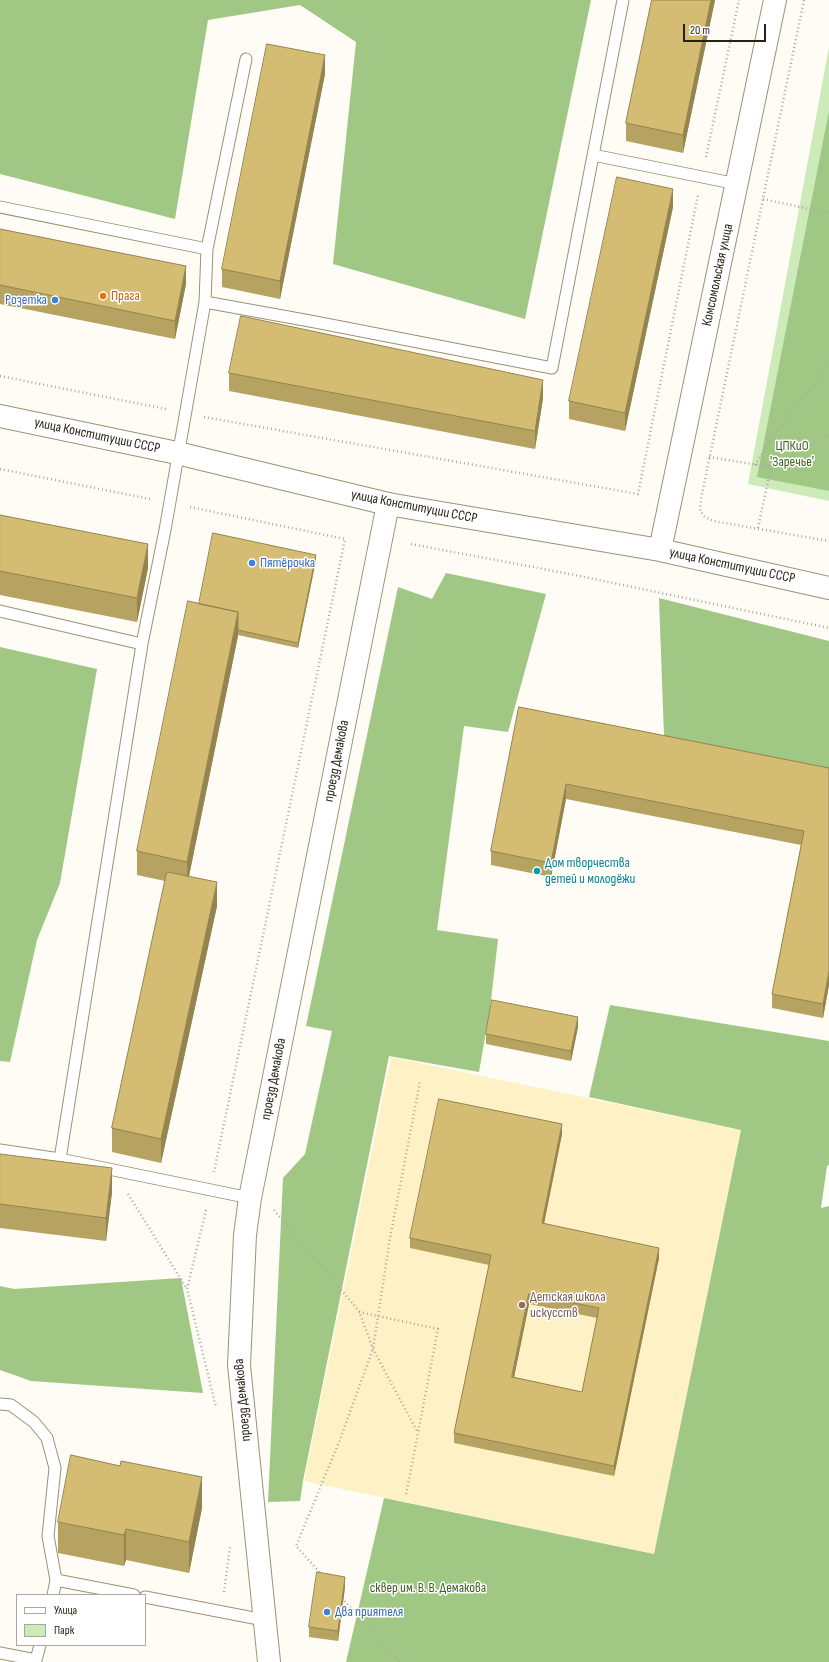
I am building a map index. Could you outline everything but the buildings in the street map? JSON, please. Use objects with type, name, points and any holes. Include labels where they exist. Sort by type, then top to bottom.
[{"type":"street","name":"Комсомольская улица","points":[[660,550],[775,0]]},
{"type":"street","name":"улица Конституции СССР","points":[[0,416],[177,453],[388,504],[660,550],[829,588]]},
{"type":"street","name":"проезд Демакова","points":[[268,1662],[239,1365],[245,1235],[250,1198],[388,504]]},
{"type":"lane","points":[[205,302],[552,368],[623,0]]},
{"type":"lane","points":[[60,1159],[142,644],[165,530],[177,453],[205,302],[207,249],[246,59]]},
{"type":"lane","points":[[593,155],[737,184]]},
{"type":"lane","points":[[0,207],[207,249]]},
{"type":"lane","points":[[0,611],[142,644]]},
{"type":"lane","points":[[0,1150],[60,1159],[250,1198]]},
{"type":"lane","points":[[0,1404],[11,1405],[34,1422],[47,1438],[55,1468],[48,1536],[56,1580],[53,1594]]},
{"type":"lane","points":[[56,1580],[129,1594]]},
{"type":"lane","points":[[146,1597],[264,1620]]},
{"type":"lane","points":[[0,1653],[36,1660],[40,1646]]},
{"type":"path","points":[[804,0],[701,499],[700,511],[705,517],[713,521],[829,541]]},
{"type":"path","points":[[763,199],[829,213]]},
{"type":"path","points":[[754,465],[777,430],[829,365]]},
{"type":"path","points":[[0,376],[185,413]]},
{"type":"path","points":[[647,449],[680,456],[710,458],[771,467],[829,435]]},
{"type":"path","points":[[758,528],[771,467]]},
{"type":"path","points":[[187,1289],[210,1189],[345,539]]},
{"type":"path","points":[[411,544],[575,575],[829,628]]},
{"type":"path","points":[[327,1581],[296,1546],[339,1442],[373,1349],[390,1238],[420,1082]]},
{"type":"path","points":[[113,1170],[187,1289],[216,1408]]},
{"type":"path","points":[[273,1210],[359,1312],[373,1349],[418,1433]]},
{"type":"path","points":[[359,1312],[438,1329],[406,1495]]},
{"type":"path","points":[[221,1612],[231,1543]]},
{"type":"path","points":[[337,1593],[399,1662]]},
{"type":"shaded area","name":"Детская школа искусств","points":[[391,1057],[741,1130],[654,1554],[304,1481]]},
{"type":"green space","points":[[0,0],[591,0],[525,319],[333,264],[356,42],[300,5],[208,20],[175,219],[0,174]]},
{"type":"green space","name":"ЦПКиО 'Заречье'","points":[[829,47],[829,501],[748,484]]},
{"type":"green space","name":"ЦПКиО 'Заречье'","points":[[829,111],[829,491],[757,477]]},
{"type":"green space","points":[[446,573],[546,594],[508,732],[464,726],[437,930],[498,939],[490,1009],[479,1072],[389,1056],[300,1501],[268,1502],[283,1178],[305,1154],[332,1031],[306,1026],[398,587],[432,599]]},
{"type":"green space","points":[[659,598],[829,641],[829,768],[664,736]]},
{"type":"green space","points":[[0,647],[97,669],[60,883],[37,940],[10,1062],[0,1061]]},
{"type":"green space","name":"сквер им. В. В. Демакова","points":[[610,1005],[829,1041],[829,1165],[827,1166],[821,1208],[829,1206],[829,1662],[346,1662],[384,1498],[654,1554],[741,1130],[589,1097]]},
{"type":"green space","points":[[181,1278],[203,1393],[31,1381],[0,1370],[0,1286],[14,1289]]},
{"type":"place","name":"Прага","points":[[103,296]]},
{"type":"place","name":"Розетка","points":[[55,300]]},
{"type":"place","name":"Пятёрочка","points":[[252,563]]},
{"type":"place","name":"Дом творчества детей и молодёжи","points":[[537,871]]},
{"type":"place","name":"Детская школа искусств","points":[[522,1305]]},
{"type":"place","name":"Два приятеля","points":[[327,1612]]}]
